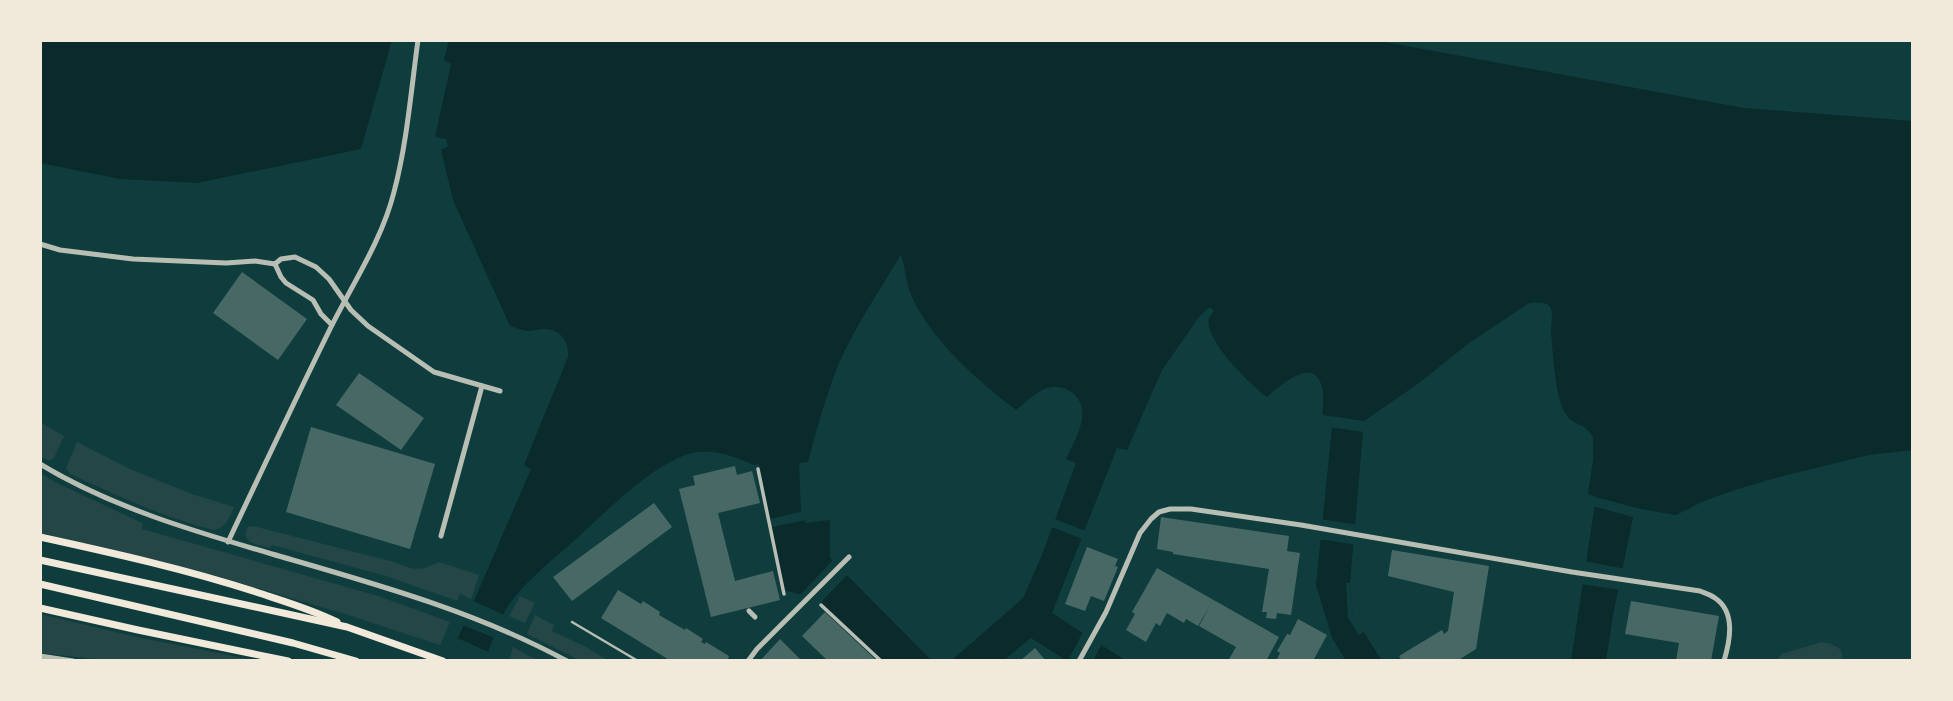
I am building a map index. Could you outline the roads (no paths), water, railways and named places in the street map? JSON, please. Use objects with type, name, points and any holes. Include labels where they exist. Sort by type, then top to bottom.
[{"type":"main road","points":[[40,537],[175,568],[223,582],[323,615],[347,627]]},
{"type":"main road","points":[[40,560],[347,627],[440,659]]},
{"type":"main road","points":[[40,584],[293,643],[356,661]]},
{"type":"main road","points":[[40,608],[288,661]]},
{"type":"street","points":[[228,542],[287,415],[378,235],[394,193],[418,40]]},
{"type":"street","points":[[40,244],[60,250],[133,259],[226,263],[255,261],[275,264],[281,259],[295,257],[316,267],[329,279],[344,302],[368,326],[434,372],[500,391]]},
{"type":"street","points":[[275,264],[286,283],[313,300],[321,314],[332,325]]},
{"type":"street","points":[[441,536],[482,386]]},
{"type":"street","points":[[40,464],[126,507],[228,542],[379,585],[456,612],[567,661]]},
{"type":"street","points":[[758,469],[784,594]]},
{"type":"street","points":[[1079,661],[1106,611],[1140,533],[1159,512],[1170,509],[1191,509],[1301,525],[1572,572],[1700,591],[1715,597],[1730,622],[1724,661]]},
{"type":"street","points":[[748,661],[849,557]]},
{"type":"street","points":[[821,605],[881,661]]},
{"type":"street","points":[[749,611],[755,617]]},
{"type":"street","points":[[40,656],[73,661]]},
{"type":"lane","points":[[572,622],[638,661]]}]
